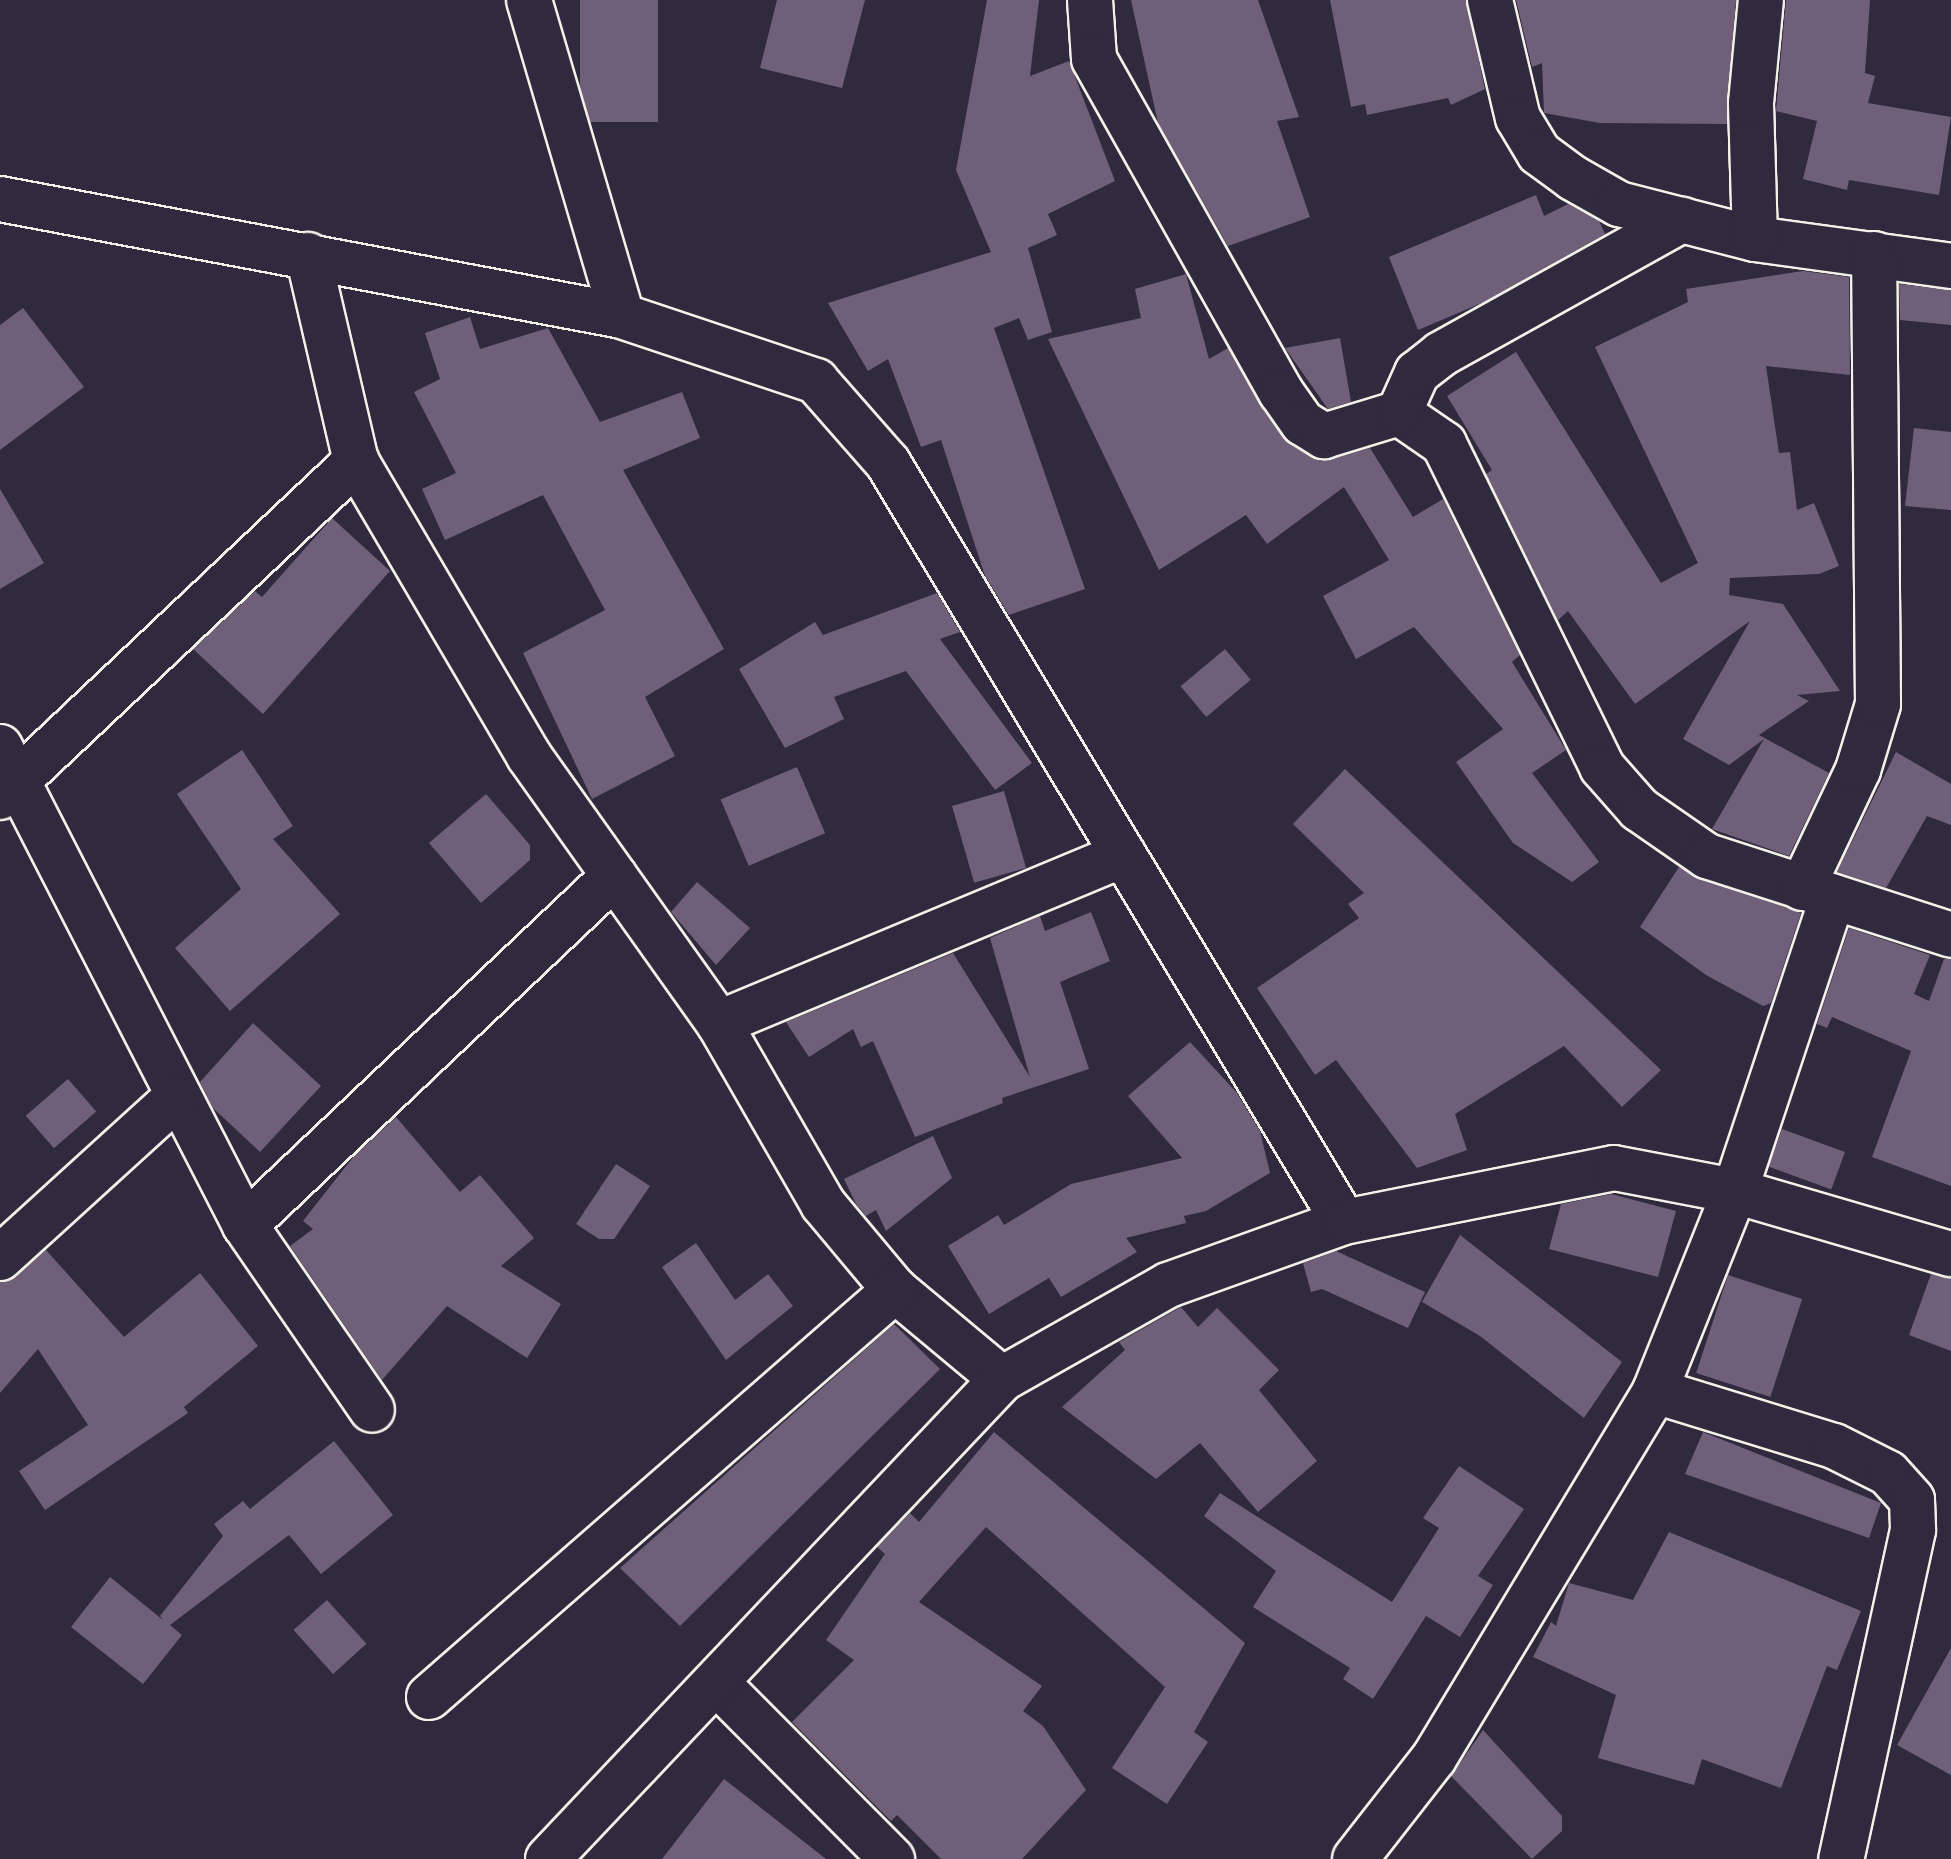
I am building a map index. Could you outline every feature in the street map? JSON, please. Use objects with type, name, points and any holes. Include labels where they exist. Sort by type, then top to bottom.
[{"type":"street","points":[[529,0],[622,316]]},
{"type":"street","points":[[1090,0],[1094,59],[1288,403],[1324,436],[1399,413],[1417,373],[1441,354],[1682,220]]},
{"type":"street","points":[[1490,0],[1518,118],[1539,153],[1619,204],[1755,239],[1950,261]]},
{"type":"street","points":[[1755,239],[1751,103],[1761,0]]},
{"type":"street","points":[[0,199],[622,316],[816,381],[888,463],[1344,1222]]},
{"type":"street","points":[[1355,1859],[1434,1758],[1655,1391],[1735,1191],[1818,893],[1878,704],[1874,254]]},
{"type":"street","points":[[308,255],[356,461],[529,756],[719,1023],[823,1204],[895,1290],[1002,1379]]},
{"type":"street","points":[[1399,413],[1444,444],[1602,767],[1639,809],[1679,840],[1707,856],[1951,935]]},
{"type":"street","points":[[356,461],[6,776],[245,1225],[372,1410]]},
{"type":"street","points":[[719,1023],[1123,855]]},
{"type":"street","points":[[245,1225],[614,876]]},
{"type":"street","points":[[0,1258],[178,1096]]},
{"type":"street","points":[[548,1859],[1002,1379],[1168,1285],[1344,1222],[1614,1168],[1735,1191],[1951,1254]]},
{"type":"street","points":[[429,1697],[895,1290]]},
{"type":"street","points":[[1655,1391],[1834,1446],[1888,1473],[1912,1500],[1913,1530],[1841,1859]]},
{"type":"street","points":[[716,1682],[892,1859]]},
{"type":"building","points":[[580,0],[658,0],[658,122],[580,122]]},
{"type":"building","points":[[777,0],[865,0],[842,88],[760,68]]},
{"type":"building","points":[[987,0],[1039,0],[1030,76],[1069,61],[1115,181],[1048,214],[1057,235],[1028,248],[1052,332],[1028,340],[1019,318],[994,328],[1085,589],[1009,615],[985,576],[941,440],[921,447],[888,359],[868,371],[828,303],[991,252],[956,170]]},
{"type":"building","points":[[1131,0],[1258,0],[1299,117],[1277,121],[1310,217],[1228,246],[1158,123]]},
{"type":"building","points":[[1330,0],[1466,0],[1485,89],[1451,105],[1448,98],[1367,115],[1365,104],[1351,107]]},
{"type":"building","points":[[1516,0],[1736,0],[1727,124],[1600,123],[1544,113],[1542,63],[1532,67]]},
{"type":"building","points":[[1786,0],[1870,0],[1865,73],[1875,76],[1868,103],[1951,117],[1939,195],[1849,180],[1847,190],[1803,179],[1817,121],[1776,111]]},
{"type":"building","points":[[1536,195],[1544,216],[1568,204],[1599,221],[1605,234],[1484,302],[1418,330],[1389,257]]},
{"type":"building","points":[[1803,271],[1849,277],[1850,375],[1766,366],[1779,453],[1790,452],[1797,510],[1814,503],[1839,566],[1819,574],[1730,578],[1729,595],[1783,604],[1840,691],[1797,695],[1809,701],[1759,735],[1829,773],[1789,856],[1712,829],[1764,739],[1729,765],[1683,739],[1750,621],[1635,704],[1568,611],[1558,620],[1486,474],[1492,470],[1447,396],[1516,352],[1661,583],[1698,563],[1595,347],[1688,302],[1686,289]]},
{"type":"building","points":[[1186,274],[1209,359],[1228,348],[1289,444],[1321,461],[1370,448],[1413,517],[1443,499],[1520,655],[1512,662],[1566,750],[1532,773],[1599,862],[1572,882],[1513,843],[1456,762],[1503,729],[1414,627],[1356,659],[1323,596],[1389,560],[1344,487],[1267,544],[1246,515],[1159,570],[1048,339],[1141,318],[1135,289]]},
{"type":"building","points":[[1899,284],[1951,290],[1951,325],[1900,320]]},
{"type":"building","points":[[23,308],[84,387],[0,450],[0,325]]},
{"type":"building","points":[[470,317],[480,349],[548,328],[600,422],[682,392],[700,438],[623,470],[724,649],[645,697],[675,756],[592,799],[523,653],[605,610],[543,495],[445,540],[422,489],[456,473],[414,392],[440,379],[425,333]]},
{"type":"building","points":[[1340,338],[1351,402],[1328,409],[1285,348]]},
{"type":"building","points":[[1914,428],[1951,432],[1951,510],[1905,506]]},
{"type":"building","points":[[0,489],[44,563],[0,589]]},
{"type":"building","points":[[332,518],[390,571],[263,714],[193,649],[255,591],[262,597]]},
{"type":"building","points":[[937,593],[960,632],[940,639],[1032,763],[995,790],[906,671],[834,697],[844,719],[785,748],[739,669],[815,622],[823,635]]},
{"type":"building","points":[[1225,649],[1251,680],[1206,717],[1181,686]]},
{"type":"building","points":[[242,750],[293,826],[273,839],[340,914],[230,1011],[175,948],[241,889],[177,794]]},
{"type":"building","points":[[1896,752],[1951,784],[1951,825],[1927,816],[1886,888],[1837,872]]},
{"type":"building","points":[[797,767],[825,833],[749,866],[721,799]]},
{"type":"building","points":[[1345,769],[1661,1070],[1622,1107],[1564,1046],[1455,1114],[1467,1150],[1417,1168],[1336,1060],[1315,1075],[1257,988],[1359,918],[1348,904],[1364,893],[1293,824]]},
{"type":"building","points":[[1004,791],[1026,868],[974,883],[952,806]]},
{"type":"building","points":[[486,794],[530,845],[530,860],[481,903],[429,843]]},
{"type":"building","points":[[1679,867],[1801,913],[1771,1003],[1763,1006],[1706,975],[1640,927]]},
{"type":"building","points":[[697,882],[750,928],[716,965],[671,912]]},
{"type":"building","points":[[1091,912],[1110,961],[1060,982],[1089,1069],[1002,1098],[1003,1103],[915,1137],[873,1041],[861,1047],[853,1029],[809,1057],[786,1022],[953,953],[1030,1077],[990,938],[1040,916],[1045,931]]},
{"type":"building","points":[[1849,928],[1930,955],[1914,994],[1929,1001],[1944,959],[1951,959],[1951,1186],[1872,1157],[1911,1051],[1832,1017],[1827,1028],[1817,1024]]},
{"type":"building","points":[[253,1023],[321,1086],[260,1152],[213,1108],[200,1082]]},
{"type":"building","points":[[1190,1042],[1237,1093],[1260,1131],[1270,1173],[1206,1211],[1184,1216],[1186,1223],[1126,1238],[1137,1252],[1061,1297],[1049,1278],[989,1314],[948,1246],[998,1215],[1004,1225],[1071,1184],[1182,1158],[1128,1096]]},
{"type":"building","points":[[68,1079],[96,1111],[54,1148],[26,1116]]},
{"type":"building","points":[[396,1117],[460,1192],[480,1175],[534,1238],[501,1266],[561,1304],[527,1358],[447,1306],[382,1380],[290,1246],[313,1229],[303,1221],[354,1156]]},
{"type":"building","points":[[1782,1129],[1845,1152],[1831,1190],[1768,1167]]},
{"type":"building","points":[[933,1136],[952,1178],[886,1231],[876,1210],[866,1216],[856,1204],[844,1179]]},
{"type":"building","points":[[616,1164],[650,1186],[614,1239],[599,1239],[576,1224]]},
{"type":"building","points":[[1611,1194],[1676,1211],[1658,1277],[1549,1249],[1561,1204]]},
{"type":"building","points":[[1460,1235],[1622,1362],[1584,1418],[1480,1336],[1422,1302]]},
{"type":"building","points":[[696,1243],[735,1300],[768,1274],[793,1306],[726,1360],[662,1267]]},
{"type":"building","points":[[46,1250],[124,1337],[200,1273],[258,1346],[184,1407],[188,1413],[45,1510],[19,1471],[88,1425],[38,1349],[0,1393],[0,1282],[16,1277]]},
{"type":"building","points":[[1336,1251],[1425,1292],[1408,1328],[1322,1289],[1311,1292],[1303,1263]]},
{"type":"building","points":[[1931,1274],[1951,1278],[1951,1351],[1909,1335]]},
{"type":"building","points":[[1728,1275],[1802,1299],[1770,1397],[1696,1373]]},
{"type":"building","points":[[1181,1307],[1198,1327],[1217,1308],[1279,1370],[1259,1390],[1317,1461],[1258,1512],[1200,1443],[1156,1479],[1062,1407],[1125,1350],[1119,1342]]},
{"type":"building","points":[[894,1324],[940,1369],[680,1626],[620,1568]]},
{"type":"building","points":[[994,1432],[1245,1643],[1194,1732],[1208,1742],[1167,1804],[1112,1768],[1165,1687],[986,1527],[919,1602],[1042,1686],[1023,1711],[1043,1726],[1086,1790],[1022,1859],[941,1859],[897,1815],[891,1821],[792,1722],[854,1660],[826,1640],[885,1554],[877,1547],[910,1513],[919,1522]]},
{"type":"building","points":[[1703,1432],[1881,1503],[1869,1538],[1685,1474]]},
{"type":"building","points":[[334,1441],[393,1515],[321,1574],[289,1535],[170,1625],[182,1635],[143,1684],[71,1627],[110,1577],[163,1620],[160,1616],[223,1536],[214,1524],[243,1501],[250,1509]]},
{"type":"building","points":[[1459,1466],[1524,1509],[1478,1576],[1493,1585],[1460,1637],[1426,1616],[1373,1699],[1343,1679],[1350,1668],[1253,1607],[1276,1571],[1204,1516],[1220,1493],[1392,1602],[1439,1528],[1423,1518]]},
{"type":"building","points":[[1669,1532],[1861,1611],[1837,1670],[1827,1666],[1781,1788],[1702,1759],[1694,1785],[1598,1758],[1616,1695],[1533,1657],[1551,1622],[1556,1626],[1569,1583],[1633,1600]]},
{"type":"building","points":[[327,1600],[366,1644],[333,1674],[294,1630]]},
{"type":"building","points":[[1951,1648],[1951,1775],[1897,1745]]},
{"type":"building","points":[[1483,1730],[1562,1816],[1562,1831],[1532,1859],[1451,1776]]},
{"type":"building","points":[[724,1779],[826,1859],[662,1859]]}]
